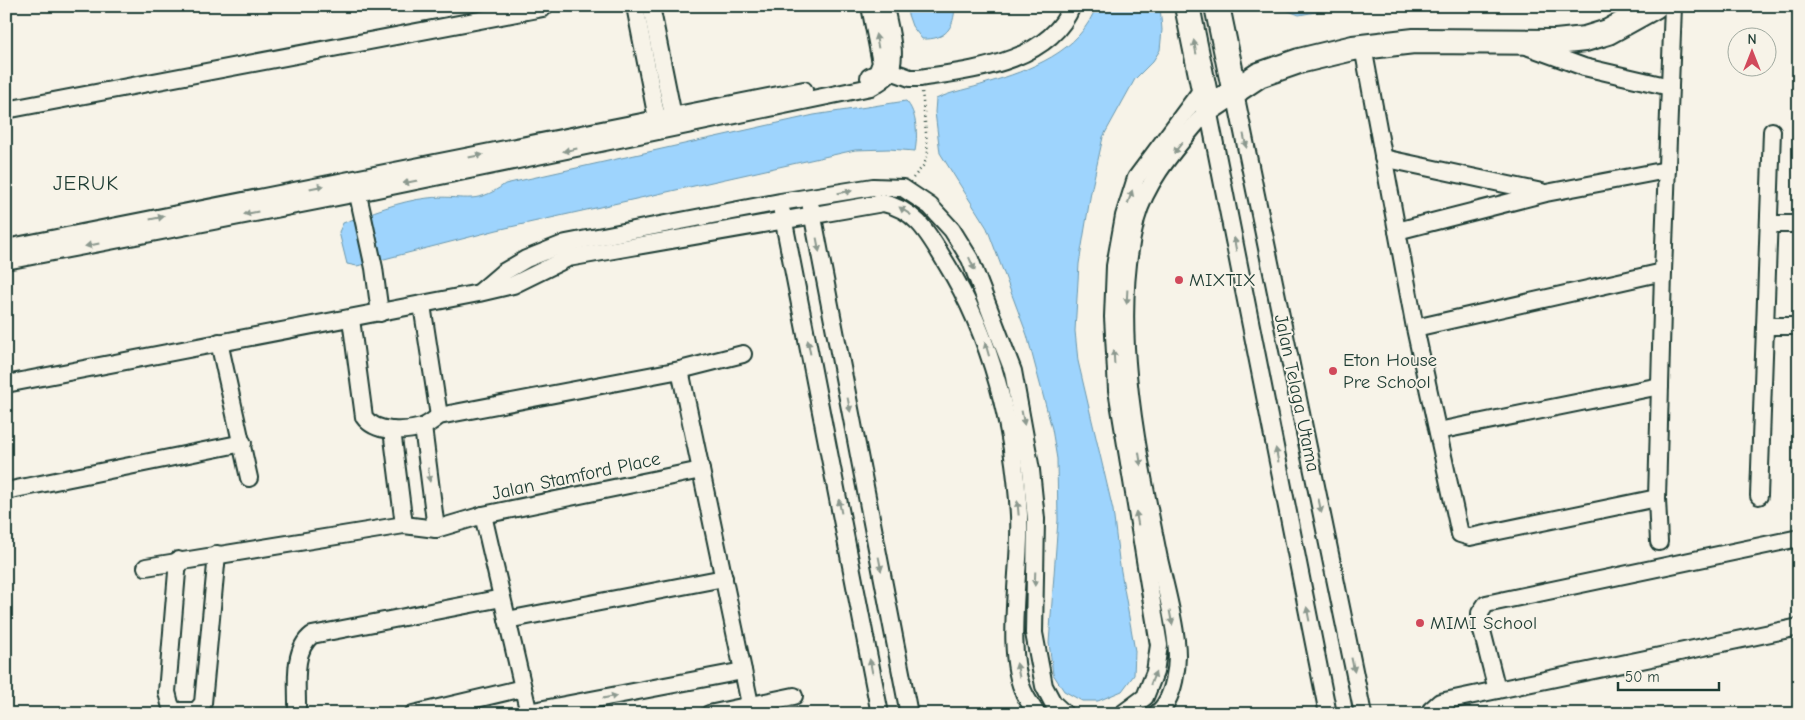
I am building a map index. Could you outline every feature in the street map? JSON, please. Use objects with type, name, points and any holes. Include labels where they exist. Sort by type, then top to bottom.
[{"type":"main road","points":[[1187,6],[1206,99],[1232,83],[1299,61],[1363,47],[1414,41],[1517,43],[1586,39],[1608,32],[1655,6]]},
{"type":"main road","points":[[1217,6],[1232,83]]},
{"type":"street","points":[[636,6],[667,124]]},
{"type":"street","points":[[651,6],[667,124]]},
{"type":"street","points":[[870,6],[881,63],[885,69],[910,78],[920,78],[1005,62],[1040,45],[1058,27],[1072,6]]},
{"type":"street","points":[[6,261],[358,193],[872,76],[885,69],[892,61],[892,43],[885,6]]},
{"type":"street","points":[[1658,542],[1657,498],[1663,272],[1673,6]]},
{"type":"street","points":[[6,110],[510,10],[543,8]]},
{"type":"street","points":[[1517,43],[1584,67],[1670,88]]},
{"type":"street","points":[[1363,47],[1414,328],[1438,431],[1458,530],[1463,537],[1657,498]]},
{"type":"street","name":"Jalan Telaga Utama","points":[[1232,83],[1363,714]]},
{"type":"street","points":[[1122,714],[1145,697],[1155,672],[1159,645],[1116,390],[1112,317],[1115,266],[1124,216],[1136,178],[1206,99]]},
{"type":"street","points":[[1156,714],[1162,709],[1176,677],[1176,641],[1143,479],[1130,388],[1126,317],[1129,268],[1136,219],[1149,184],[1206,99]]},
{"type":"street","name":"Jalan Telaga Utama","points":[[1206,99],[1328,714]]},
{"type":"street","points":[[1759,496],[1772,131]]},
{"type":"street","points":[[1383,158],[1546,192]]},
{"type":"street","points":[[1397,231],[1546,192],[1667,170]]},
{"type":"street","points":[[479,293],[502,273],[526,259],[566,244],[780,202],[873,187],[904,188],[930,206],[952,230],[970,259],[1013,371],[1031,470],[1036,519],[1034,632],[1044,686],[1053,703],[1065,714]]},
{"type":"street","points":[[6,248],[358,193]]},
{"type":"street","points":[[358,193],[375,275],[380,314]]},
{"type":"street","points":[[810,198],[909,714]]},
{"type":"street","points":[[780,202],[880,714]]},
{"type":"street","points":[[6,384],[219,342],[380,314],[479,293],[513,284],[568,258],[784,222],[883,203],[899,206],[917,219],[934,242],[955,277],[984,338],[1008,428],[1016,475],[1019,516],[1014,640],[1017,670],[1024,694],[1038,714]]},
{"type":"street","points":[[1769,224],[1799,224]]},
{"type":"street","points":[[1414,328],[1663,272]]},
{"type":"street","points":[[422,305],[439,416]]},
{"type":"street","points":[[351,319],[364,417],[372,425],[392,430],[423,426],[439,416],[680,370],[743,354]]},
{"type":"street","points":[[1765,326],[1799,326]]},
{"type":"street","points":[[219,342],[243,443],[249,478]]},
{"type":"street","points":[[680,370],[750,704]]},
{"type":"street","points":[[1438,431],[1660,386]]},
{"type":"street","points":[[423,426],[436,529]]},
{"type":"street","points":[[392,430],[404,525]]},
{"type":"street","points":[[6,491],[243,443]]},
{"type":"street","name":"Jalan Stamford Place","points":[[701,470],[483,515],[528,713],[744,671]]},
{"type":"street","points":[[146,567],[178,560],[404,525],[436,529],[483,515]]},
{"type":"street","points":[[1496,690],[1480,623],[1480,613],[1486,604],[1799,538]]},
{"type":"street","points":[[178,560],[167,692],[174,711],[184,712],[196,711],[203,704],[217,554]]},
{"type":"street","points":[[507,620],[724,578]]},
{"type":"street","points":[[297,714],[298,656],[304,642],[312,636],[502,598]]},
{"type":"street","points":[[1426,712],[1440,702],[1799,627]]},
{"type":"street","points":[[413,714],[523,688]]},
{"type":"street","points":[[709,714],[794,696]]},
{"type":"path","points":[[904,188],[924,165],[928,154],[920,78]]},
{"type":"water","points":[[905,6],[955,6],[953,21],[943,35],[922,39],[912,26]]},
{"type":"water","points":[[1096,6],[1160,6],[1162,30],[1160,50],[1153,61],[1135,79],[1103,137],[1091,192],[1079,264],[1075,331],[1078,361],[1113,510],[1119,560],[1135,651],[1134,675],[1122,691],[1098,701],[1082,701],[1064,691],[1053,674],[1049,643],[1058,520],[1057,459],[1052,429],[1027,335],[987,228],[940,153],[935,112],[936,99],[1020,72],[1052,57],[1079,36],[1089,22]]},
{"type":"water","points":[[1276,6],[1349,6],[1299,15]]},
{"type":"water","points":[[906,101],[910,106],[916,124],[915,151],[889,149],[855,150],[497,230],[357,266],[347,264],[339,232],[343,223],[375,211],[428,198],[476,197],[494,191],[505,184],[814,115]]},
{"type":"place","name":"MIXTIX","points":[[1179,280]]},
{"type":"place","name":"Eton House Pre School","points":[[1333,371]]},
{"type":"place","name":"MIMI School","points":[[1420,623]]},
{"type":"district","name":"JERUK","points":[[86,183]]}]
